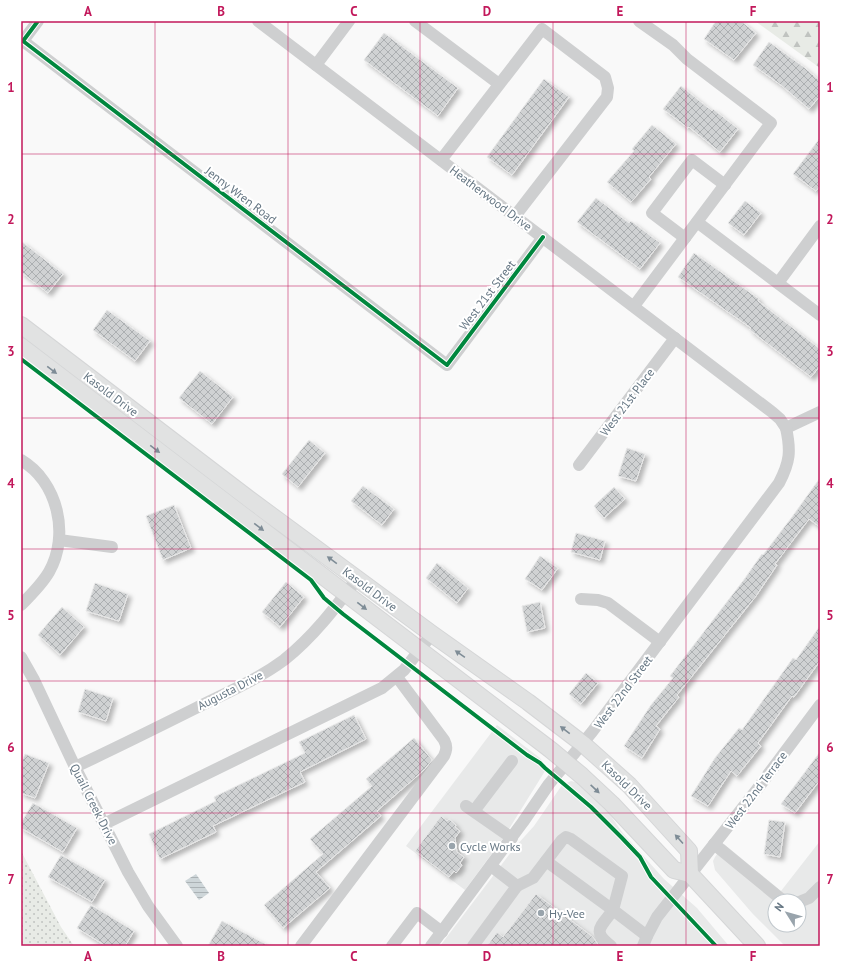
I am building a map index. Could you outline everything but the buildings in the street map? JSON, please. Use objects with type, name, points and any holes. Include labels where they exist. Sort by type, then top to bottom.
[{"type":"main road","name":"Kasold Drive","points":[[21,325],[249,499],[432,634],[528,702],[583,744],[629,785],[689,851],[690,874]]},
{"type":"main road","name":"Kasold Drive","points":[[21,346],[566,763],[612,804],[674,870],[690,874],[757,946]]},
{"type":"street","name":"Jenny Wren Road","points":[[38,21],[22,41],[447,365]]},
{"type":"street","name":"Heatherwood Drive","points":[[258,21],[772,412],[780,419],[786,428]]},
{"type":"street","points":[[316,65],[349,21]]},
{"type":"street","points":[[415,21],[499,84]]},
{"type":"street","points":[[634,306],[772,123],[687,59],[673,46],[640,21]]},
{"type":"street","points":[[441,160],[542,29],[605,77],[608,88],[606,97],[515,216]]},
{"type":"street","points":[[685,238],[652,213],[692,160],[725,185]]},
{"type":"street","points":[[697,222],[820,315]]},
{"type":"street","points":[[778,283],[820,226]]},
{"type":"street","name":"West 21st Street","points":[[447,365],[543,237]]},
{"type":"street","name":"West 21st Place","points":[[579,465],[675,338]]},
{"type":"street","points":[[786,428],[820,412]]},
{"type":"street","name":"West 22nd Street","points":[[431,946],[512,838],[549,784],[583,744],[779,483],[790,457],[790,445],[786,428]]},
{"type":"street","points":[[21,460],[36,471],[51,494],[60,523],[59,540],[50,572],[41,584],[21,604]]},
{"type":"street","points":[[59,540],[112,547]]},
{"type":"street","name":"Augusta Drive","points":[[76,767],[268,671],[312,635],[357,579]]},
{"type":"street","points":[[581,599],[598,600],[608,603],[660,642]]},
{"type":"street","points":[[104,824],[382,688],[397,678],[432,634]]},
{"type":"street","name":"Quail Creek Drive","points":[[21,657],[34,680],[104,824],[140,893],[177,946]]},
{"type":"street","points":[[301,946],[444,756],[446,746],[444,740],[397,678]]},
{"type":"street","name":"West 22nd Terrace","points":[[645,941],[657,917],[820,705]]},
{"type":"street","points":[[512,760],[470,809],[512,838]]},
{"type":"street","points":[[472,946],[517,886],[533,878],[562,840],[566,837],[572,839],[622,876],[613,910],[599,931],[603,940],[612,946]]},
{"type":"street","points":[[714,844],[774,893]]},
{"type":"street","points":[[546,861],[613,910],[645,941]]},
{"type":"street","points":[[491,866],[517,886]]},
{"type":"street","points":[[807,899],[820,887]]},
{"type":"street","points":[[392,946],[417,913],[442,932]]},
{"type":"shaded area","points":[[497,725],[540,758],[545,765],[545,771],[504,837],[465,890],[406,846]]},
{"type":"shaded area","points":[[571,781],[579,783],[606,809],[622,832],[664,879],[697,908],[729,946],[440,946],[515,847],[534,826],[562,785]]},
{"type":"shaded area","points":[[820,841],[820,946],[785,946],[772,933],[807,933],[807,893],[767,893],[767,928],[752,913],[715,870],[713,861],[724,844],[781,891]]},
{"type":"shaded area","points":[[196,874],[209,893],[199,900],[185,881]]},
{"type":"green space","points":[[755,21],[820,21],[820,68]]},
{"type":"green space","points":[[21,851],[61,927],[74,946],[21,946]]},
{"type":"cycle path","points":[[38,21],[23,41],[447,365],[543,237]]},
{"type":"cycle path","points":[[21,359],[311,580],[324,598],[343,614],[527,755],[540,763],[591,807],[622,838],[640,857],[651,877],[716,946]]},
{"type":"place","name":"Cycle Works","points":[[452,846]]},
{"type":"place","name":"Hy-Vee","points":[[541,913]]}]
